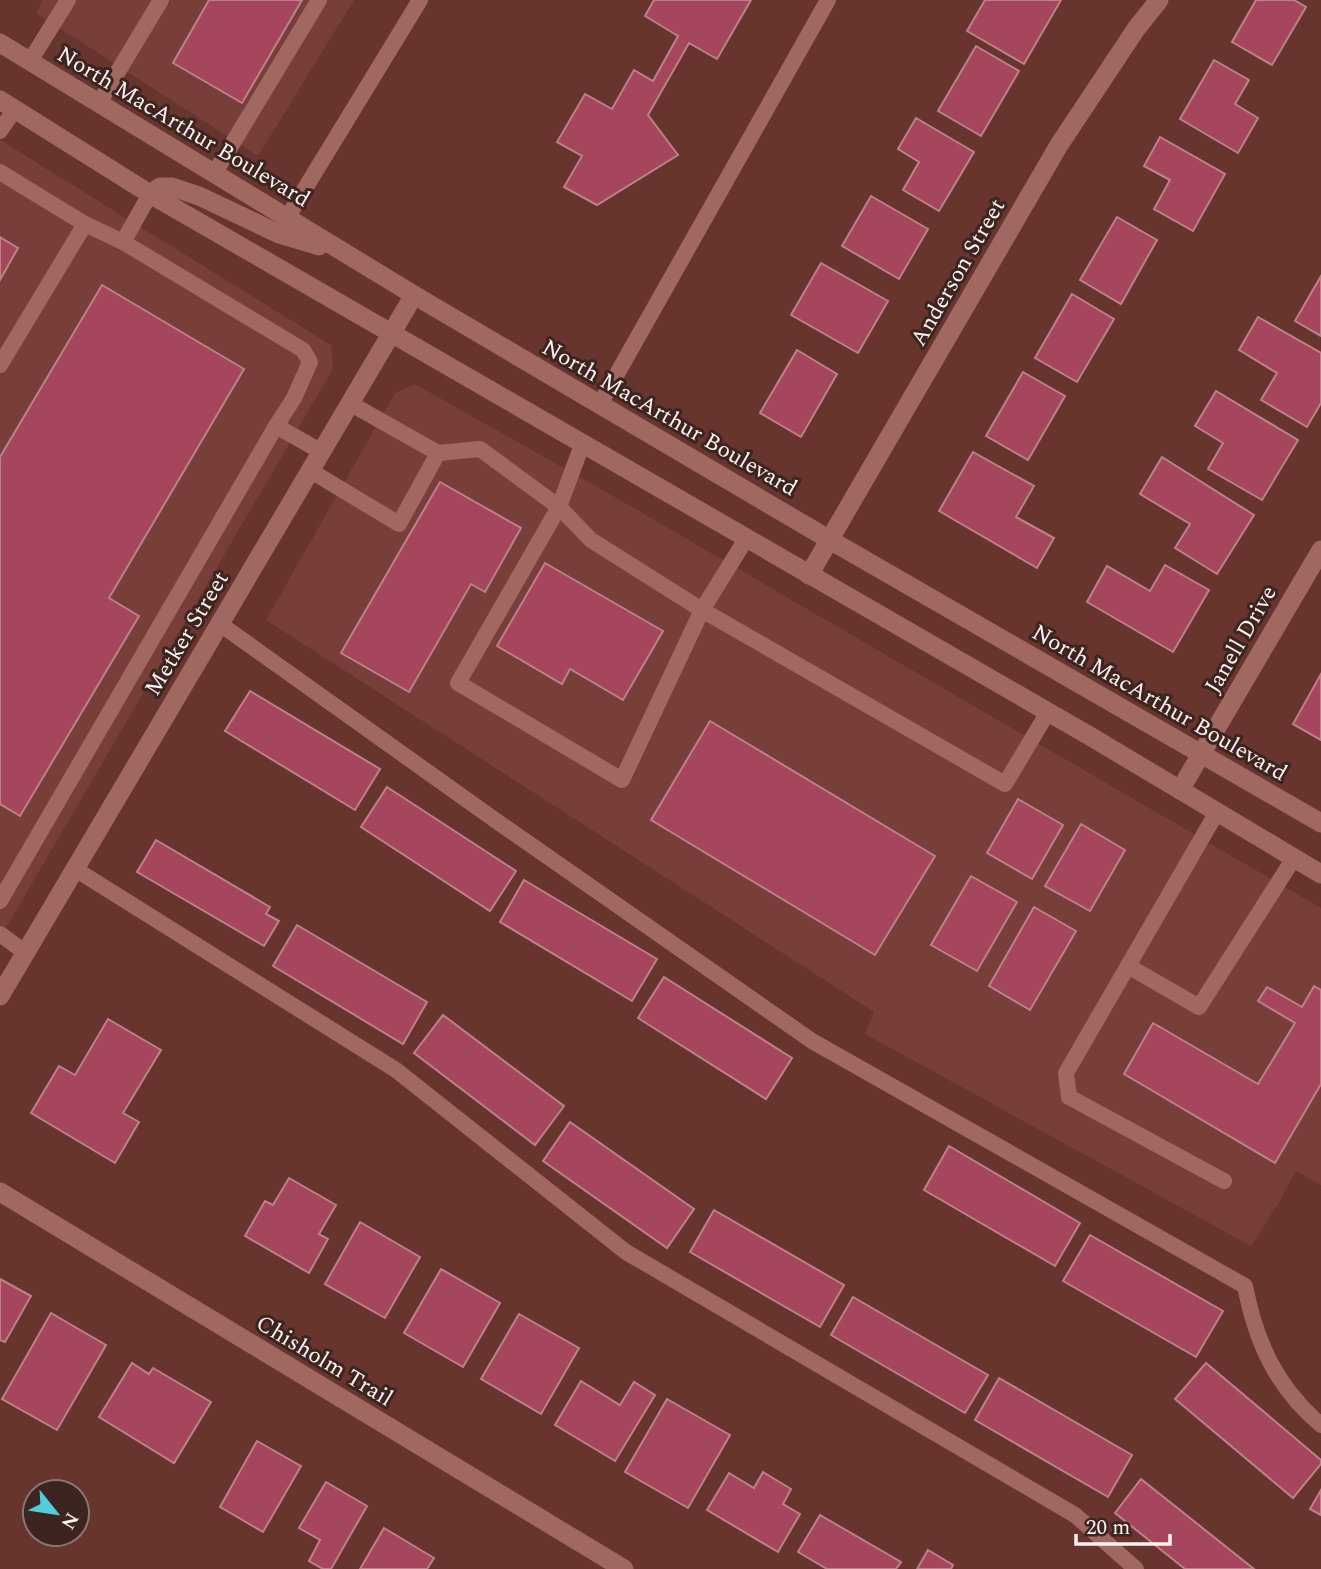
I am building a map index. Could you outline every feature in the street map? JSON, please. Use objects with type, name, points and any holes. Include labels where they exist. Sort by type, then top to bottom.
[{"type":"main road","name":"Anderson Street","points":[[809,575],[1059,145],[1136,29],[1159,0]]},
{"type":"main road","name":"North MacArthur Boulevard","points":[[0,43],[414,295],[830,540],[1321,823]]},
{"type":"main road","points":[[7,105],[150,194],[1048,712],[1321,874]]},
{"type":"main road","points":[[150,194],[160,187],[172,187],[199,196],[279,234],[347,255]]},
{"type":"main road","name":"Metker Street","points":[[0,996],[414,295]]},
{"type":"main road","name":"Janell Drive","points":[[1180,790],[1321,550]]},
{"type":"main road","name":"Chisholm Trail","points":[[0,1192],[624,1569]]},
{"type":"lane","points":[[30,61],[68,0]]},
{"type":"lane","points":[[99,103],[161,0]]},
{"type":"lane","points":[[214,174],[319,0]]},
{"type":"lane","points":[[287,218],[420,0]]},
{"type":"lane","points":[[600,404],[828,0]]},
{"type":"lane","points":[[0,131],[7,105]]},
{"type":"lane","points":[[0,172],[303,349],[310,362],[295,398],[276,426],[0,901]]},
{"type":"lane","points":[[123,242],[150,194]]},
{"type":"lane","points":[[0,365],[85,224]]},
{"type":"lane","points":[[351,404],[438,453],[480,449],[559,507],[591,540],[702,610],[1005,784],[1048,712]]},
{"type":"lane","points":[[276,426],[322,453]]},
{"type":"lane","points":[[582,445],[559,507],[458,684],[622,780],[702,610],[746,539]]},
{"type":"lane","points":[[311,471],[398,524],[438,453]]},
{"type":"lane","points":[[220,624],[812,1041],[1245,1286],[1266,1358],[1299,1404],[1321,1425]]},
{"type":"lane","points":[[1217,812],[1066,1073],[1069,1097],[1224,1181]]},
{"type":"lane","points":[[1128,966],[1199,1007],[1294,858]]},
{"type":"lane","points":[[75,869],[396,1070],[626,1252],[1075,1514],[1136,1569]]},
{"type":"lane","points":[[0,934],[26,953]]},
{"type":"shaded area","points":[[40,0],[354,0],[258,156],[36,13],[42,2]]},
{"type":"shaded area","points":[[0,140],[331,345],[333,369],[0,938]]},
{"type":"shaded area","points":[[415,384],[608,493],[1321,908],[1321,1185],[1296,1171],[1251,1246],[865,1034],[874,1012],[266,620],[395,393]]},
{"type":"building","points":[[209,0],[302,0],[242,103],[173,63]]},
{"type":"building","points":[[654,0],[751,0],[717,59],[689,43],[648,115],[678,155],[597,205],[564,187],[582,156],[557,142],[585,94],[612,109],[634,70],[653,81],[678,36],[645,16]]},
{"type":"building","points":[[985,0],[1061,0],[1024,64],[967,31]]},
{"type":"building","points":[[1256,0],[1294,0],[1306,7],[1272,65],[1232,42]]},
{"type":"building","points":[[976,46],[1019,71],[981,136],[938,111]]},
{"type":"building","points":[[1214,60],[1249,80],[1235,104],[1258,118],[1238,153],[1180,119]]},
{"type":"building","points":[[916,118],[974,152],[939,211],[903,190],[919,162],[898,149]]},
{"type":"building","points":[[1160,137],[1225,174],[1193,231],[1154,209],[1170,180],[1144,166]]},
{"type":"building","points":[[871,196],[928,229],[899,279],[842,246]]},
{"type":"building","points":[[1117,217],[1157,240],[1121,304],[1080,280]]},
{"type":"building","points":[[0,237],[18,248],[0,280]]},
{"type":"building","points":[[821,263],[888,301],[858,353],[791,315]]},
{"type":"building","points":[[1321,276],[1321,336],[1295,321]]},
{"type":"building","points":[[102,285],[244,369],[109,598],[139,616],[20,816],[0,804],[0,457]]},
{"type":"building","points":[[1072,294],[1114,319],[1077,382],[1035,358]]},
{"type":"building","points":[[1258,317],[1321,353],[1321,403],[1307,427],[1261,400],[1277,373],[1239,350]]},
{"type":"building","points":[[797,350],[837,374],[801,437],[760,413]]},
{"type":"building","points":[[1023,372],[1065,396],[1028,460],[986,436]]},
{"type":"building","points":[[1216,391],[1298,440],[1262,500],[1208,469],[1223,443],[1195,426]]},
{"type":"building","points":[[973,452],[1034,486],[1016,517],[1054,538],[1037,568],[939,511]]},
{"type":"building","points":[[1162,457],[1254,515],[1217,574],[1175,548],[1190,524],[1140,494]]},
{"type":"building","points":[[440,482],[521,528],[485,592],[471,584],[409,692],[341,653]]},
{"type":"building","points":[[545,563],[663,631],[623,700],[570,669],[562,684],[497,646]]},
{"type":"building","points":[[1165,565],[1209,590],[1173,652],[1087,602],[1107,566],[1150,591]]},
{"type":"building","points":[[1321,674],[1321,740],[1293,724]]},
{"type":"building","points":[[250,691],[380,769],[355,810],[225,731]]},
{"type":"building","points":[[710,721],[935,856],[875,955],[651,820]]},
{"type":"building","points":[[387,787],[516,871],[490,911],[361,827]]},
{"type":"building","points":[[1018,799],[1063,825],[1032,879],[987,853]]},
{"type":"building","points":[[1081,824],[1125,850],[1090,911],[1045,886]]},
{"type":"building","points":[[156,840],[270,907],[266,914],[279,921],[264,946],[137,872]]},
{"type":"building","points":[[971,876],[1017,902],[977,971],[931,945]]},
{"type":"building","points":[[524,880],[657,959],[632,1001],[500,922]]},
{"type":"building","points":[[1034,907],[1076,931],[1030,1010],[989,986]]},
{"type":"building","points":[[297,925],[427,1002],[403,1044],[273,966]]},
{"type":"building","points":[[664,977],[792,1058],[766,1099],[638,1018]]},
{"type":"building","points":[[1314,986],[1321,990],[1321,1084],[1275,1163],[1124,1074],[1153,1023],[1258,1084],[1295,1023],[1258,1001],[1267,987],[1302,1007]]},
{"type":"building","points":[[443,1015],[564,1106],[535,1145],[414,1053]]},
{"type":"building","points":[[108,1019],[161,1050],[123,1113],[139,1122],[115,1163],[31,1113],[59,1066],[75,1075]]},
{"type":"building","points":[[570,1122],[694,1209],[667,1248],[543,1161]]},
{"type":"building","points":[[949,1146],[1080,1223],[1055,1266],[924,1190]]},
{"type":"building","points":[[289,1178],[336,1205],[319,1234],[328,1239],[309,1273],[245,1236],[265,1201],[273,1205]]},
{"type":"building","points":[[714,1210],[844,1285],[820,1327],[690,1252]]},
{"type":"building","points":[[360,1222],[420,1257],[385,1318],[325,1284]]},
{"type":"building","points":[[1090,1235],[1223,1311],[1196,1357],[1063,1281]]},
{"type":"building","points":[[441,1269],[500,1303],[463,1367],[404,1333]]},
{"type":"building","points":[[0,1279],[31,1296],[5,1342],[0,1340]]},
{"type":"building","points":[[853,1297],[988,1375],[965,1413],[831,1335]]},
{"type":"building","points":[[51,1313],[106,1345],[57,1430],[2,1399]]},
{"type":"building","points":[[519,1314],[579,1348],[541,1414],[481,1379]]},
{"type":"building","points":[[132,1363],[149,1374],[153,1368],[211,1402],[174,1463],[99,1417]]},
{"type":"building","points":[[1206,1363],[1321,1460],[1321,1464],[1293,1498],[1175,1399]]},
{"type":"building","points":[[999,1378],[1132,1455],[1108,1497],[975,1420]]},
{"type":"building","points":[[581,1381],[620,1405],[634,1382],[655,1395],[615,1461],[555,1425]]},
{"type":"building","points":[[667,1399],[730,1435],[688,1508],[625,1472]]},
{"type":"building","points":[[257,1441],[301,1466],[263,1532],[220,1507]]},
{"type":"building","points":[[763,1472],[791,1489],[783,1504],[800,1514],[778,1552],[707,1510],[729,1473],[754,1488]]},
{"type":"building","points":[[1141,1479],[1254,1569],[1185,1569],[1115,1513]]},
{"type":"building","points":[[326,1482],[367,1506],[331,1569],[323,1569],[309,1561],[320,1540],[299,1528]]},
{"type":"building","points":[[1321,1490],[1321,1515],[1310,1509]]},
{"type":"building","points":[[820,1515],[901,1562],[896,1569],[827,1569],[798,1552]]},
{"type":"building","points":[[384,1528],[434,1558],[427,1569],[360,1569]]},
{"type":"building","points":[[928,1550],[953,1565],[951,1569],[917,1569]]}]
